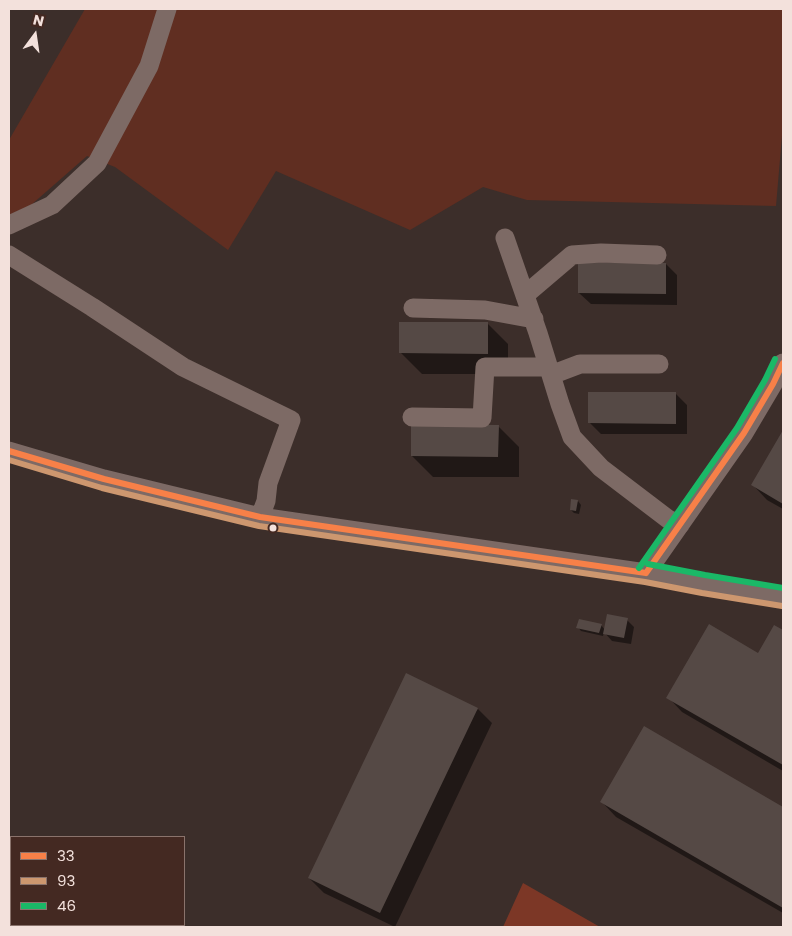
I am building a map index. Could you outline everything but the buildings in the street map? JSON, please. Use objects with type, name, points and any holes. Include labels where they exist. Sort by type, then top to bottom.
[{"type":"street","points":[[9,225],[52,205],[97,162],[149,66],[167,9]]},
{"type":"street","points":[[504,238],[534,319],[572,437],[601,468],[668,519],[680,525]]},
{"type":"street","points":[[525,295],[572,254],[657,255]]},
{"type":"street","points":[[9,255],[182,367],[291,420],[268,483],[266,501],[260,517]]},
{"type":"street","points":[[413,308],[485,310],[534,319]]},
{"type":"street","points":[[646,573],[744,433],[783,363]]},
{"type":"street","points":[[412,417],[482,418],[486,367],[550,371],[580,364],[659,364]]},
{"type":"street","points":[[9,451],[112,481],[260,517],[646,573],[783,597]]},
{"type":"shaded area","points":[[85,9],[783,9],[783,124],[776,206],[527,200],[483,187],[410,230],[276,171],[228,250],[115,167],[87,156],[31,205],[9,215],[9,140]]},
{"type":"shaded area","points":[[523,883],[600,927],[503,927]]},
{"type":"transit line","name":"46","points":[[639,568],[737,428],[775,359]]},
{"type":"transit line","name":"33","points":[[646,573],[744,433],[783,363]]},
{"type":"transit line","name":"33","points":[[9,451],[104,479],[260,517],[646,573]]},
{"type":"transit line","name":"93","points":[[9,460],[102,488],[259,526],[645,582],[782,606]]},
{"type":"transit line","name":"46","points":[[648,564],[783,588]]}]
